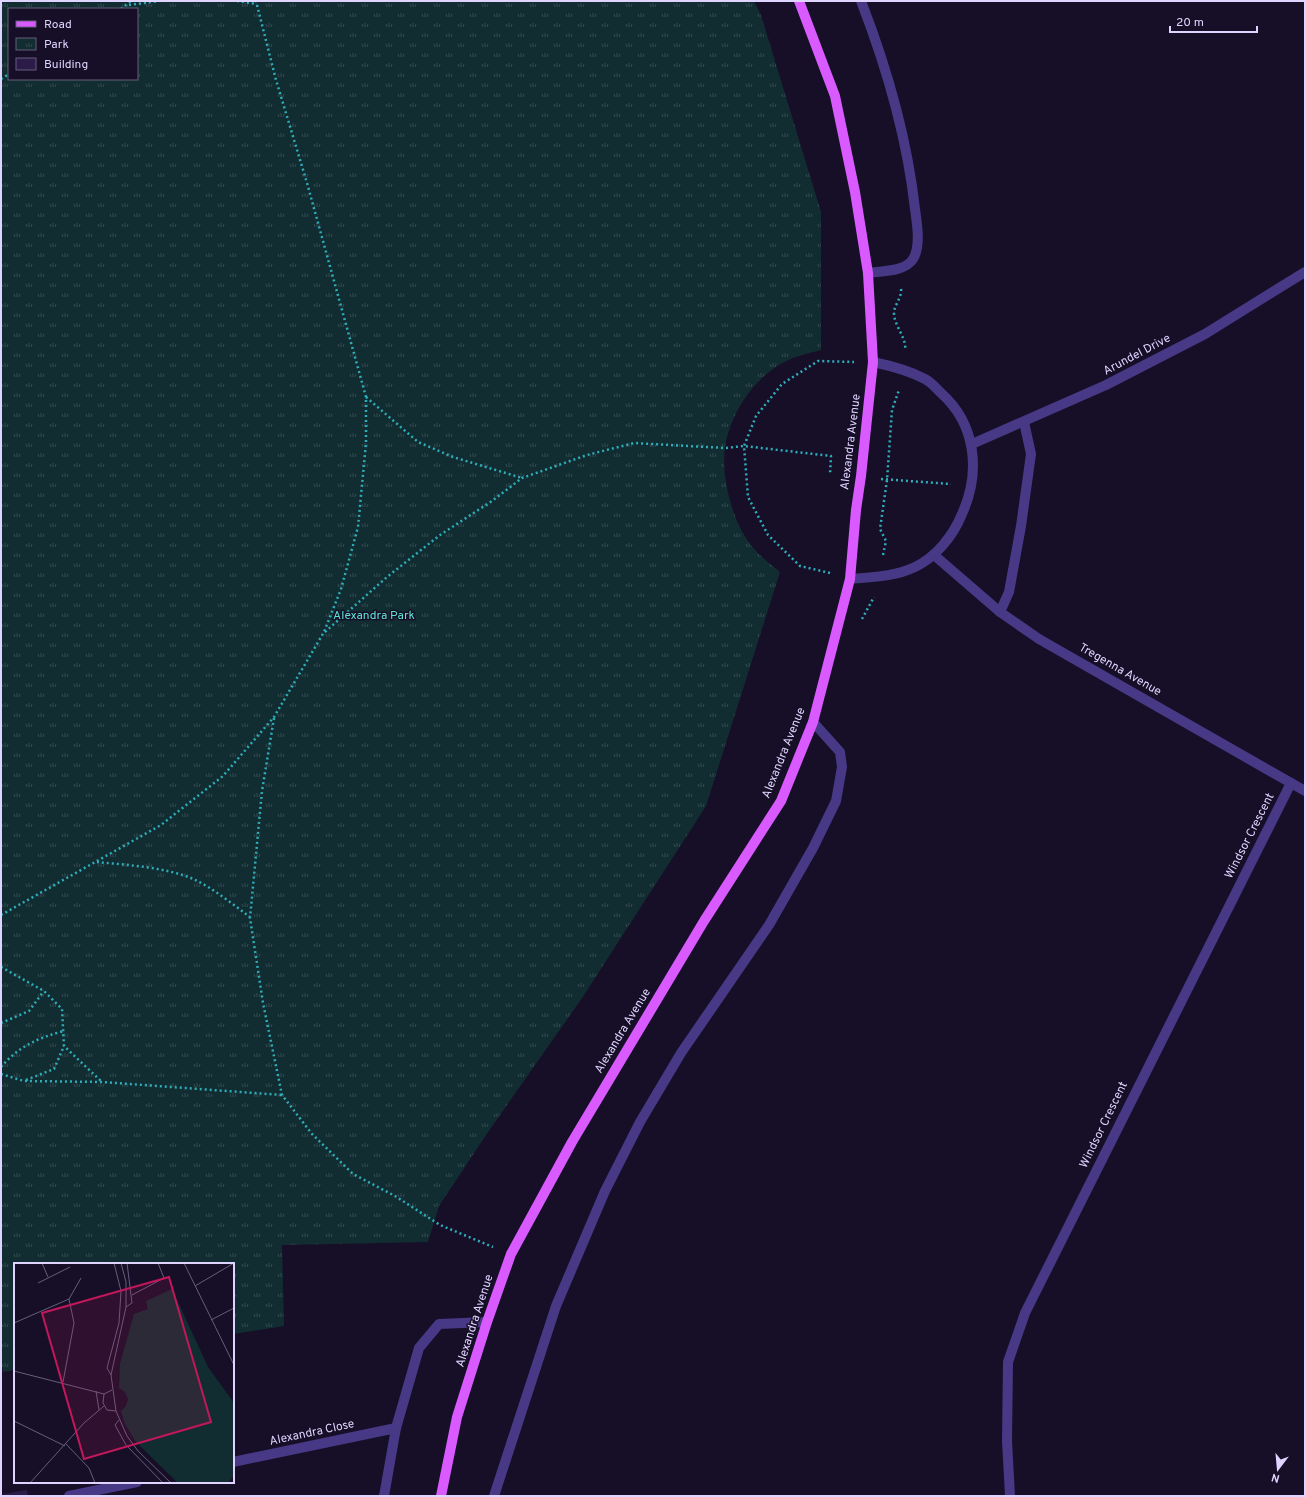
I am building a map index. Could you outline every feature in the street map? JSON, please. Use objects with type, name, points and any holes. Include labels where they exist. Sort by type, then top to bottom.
[{"type":"main road","name":"Alexandra Avenue","points":[[441,1496],[457,1417],[487,1322],[511,1254],[572,1142],[704,921],[780,800],[813,722],[850,578],[856,510],[873,362],[868,273],[855,192],[835,96],[800,1]]},
{"type":"street","points":[[861,1],[902,125],[911,171],[919,237],[913,260],[901,268],[868,273]]},
{"type":"street","name":"Arundel Drive","points":[[972,444],[1080,398],[1153,362],[1229,319],[1305,272]]},
{"type":"street","points":[[850,578],[897,574],[916,567],[934,555],[960,521],[972,486],[974,461],[972,444],[966,427],[950,401],[926,380],[902,368],[873,362]]},
{"type":"street","points":[[1000,612],[1009,592],[1022,526],[1031,454],[1024,422]]},
{"type":"street","name":"Tregenna Avenue","points":[[934,555],[1000,612],[1039,639],[1305,791]]},
{"type":"street","points":[[494,1496],[556,1306],[605,1191],[640,1122],[681,1053],[769,925],[813,848],[836,801],[842,767],[840,752],[813,722]]},
{"type":"street","name":"Windsor Crescent","points":[[1010,1496],[1007,1441],[1008,1362],[1025,1313],[1291,783]]},
{"type":"street","points":[[384,1496],[396,1428],[419,1348],[439,1324],[487,1322]]},
{"type":"street","name":"Alexandra Close","points":[[234,1462],[396,1428]]},
{"type":"street","points":[[69,1496],[132,1483]]},
{"type":"path","points":[[129,5],[131,1]]},
{"type":"path","points":[[124,8],[129,5],[159,1]]},
{"type":"path","points":[[1,915],[161,825],[223,776],[274,717],[324,632],[342,589],[358,527],[366,443],[366,397],[307,183],[276,80],[257,3],[237,1]]},
{"type":"path","points":[[901,268],[902,294],[894,312],[898,330],[906,345],[904,352]]},
{"type":"path","points":[[850,578],[800,566],[768,535],[748,497],[744,446],[756,416],[782,384],[818,361],[873,362]]},
{"type":"path","points":[[882,561],[886,541],[880,529],[892,410],[899,396],[900,384]]},
{"type":"path","points":[[366,397],[418,442],[453,457],[522,478]]},
{"type":"path","points":[[324,632],[387,577],[440,535],[522,478],[587,455],[634,443],[725,448],[744,446],[831,456],[830,474]]},
{"type":"path","points":[[881,479],[972,486]]},
{"type":"path","points":[[861,624],[875,592]]},
{"type":"path","points":[[274,717],[262,790],[250,918],[263,1003],[282,1095],[312,1134],[353,1174],[395,1196],[440,1225],[511,1254]]},
{"type":"path","points":[[97,862],[148,868],[191,878],[226,900],[250,918]]},
{"type":"path","points":[[1,967],[44,991],[62,1009],[64,1046],[54,1069],[24,1080]]},
{"type":"path","points":[[1,1023],[29,1011],[44,991]]},
{"type":"path","points":[[1,1066],[9,1057],[38,1038],[64,1031]]},
{"type":"path","points":[[64,1046],[102,1082]]},
{"type":"path","points":[[1,1074],[24,1080],[102,1082],[282,1095]]},
{"type":"green space","name":"Alexandra Park","points":[[1,1],[754,1],[761,15],[821,212],[821,350],[798,356],[787,361],[776,367],[758,382],[736,413],[728,435],[725,447],[724,470],[728,494],[736,518],[753,548],[780,572],[706,806],[582,998],[486,1135],[439,1206],[428,1242],[282,1245],[284,1326],[234,1334],[234,1263],[14,1263],[14,1370],[3,1372],[1,1358]]},
{"type":"building","points":[[27,1490],[28,1496],[4,1496],[3,1494]]}]
